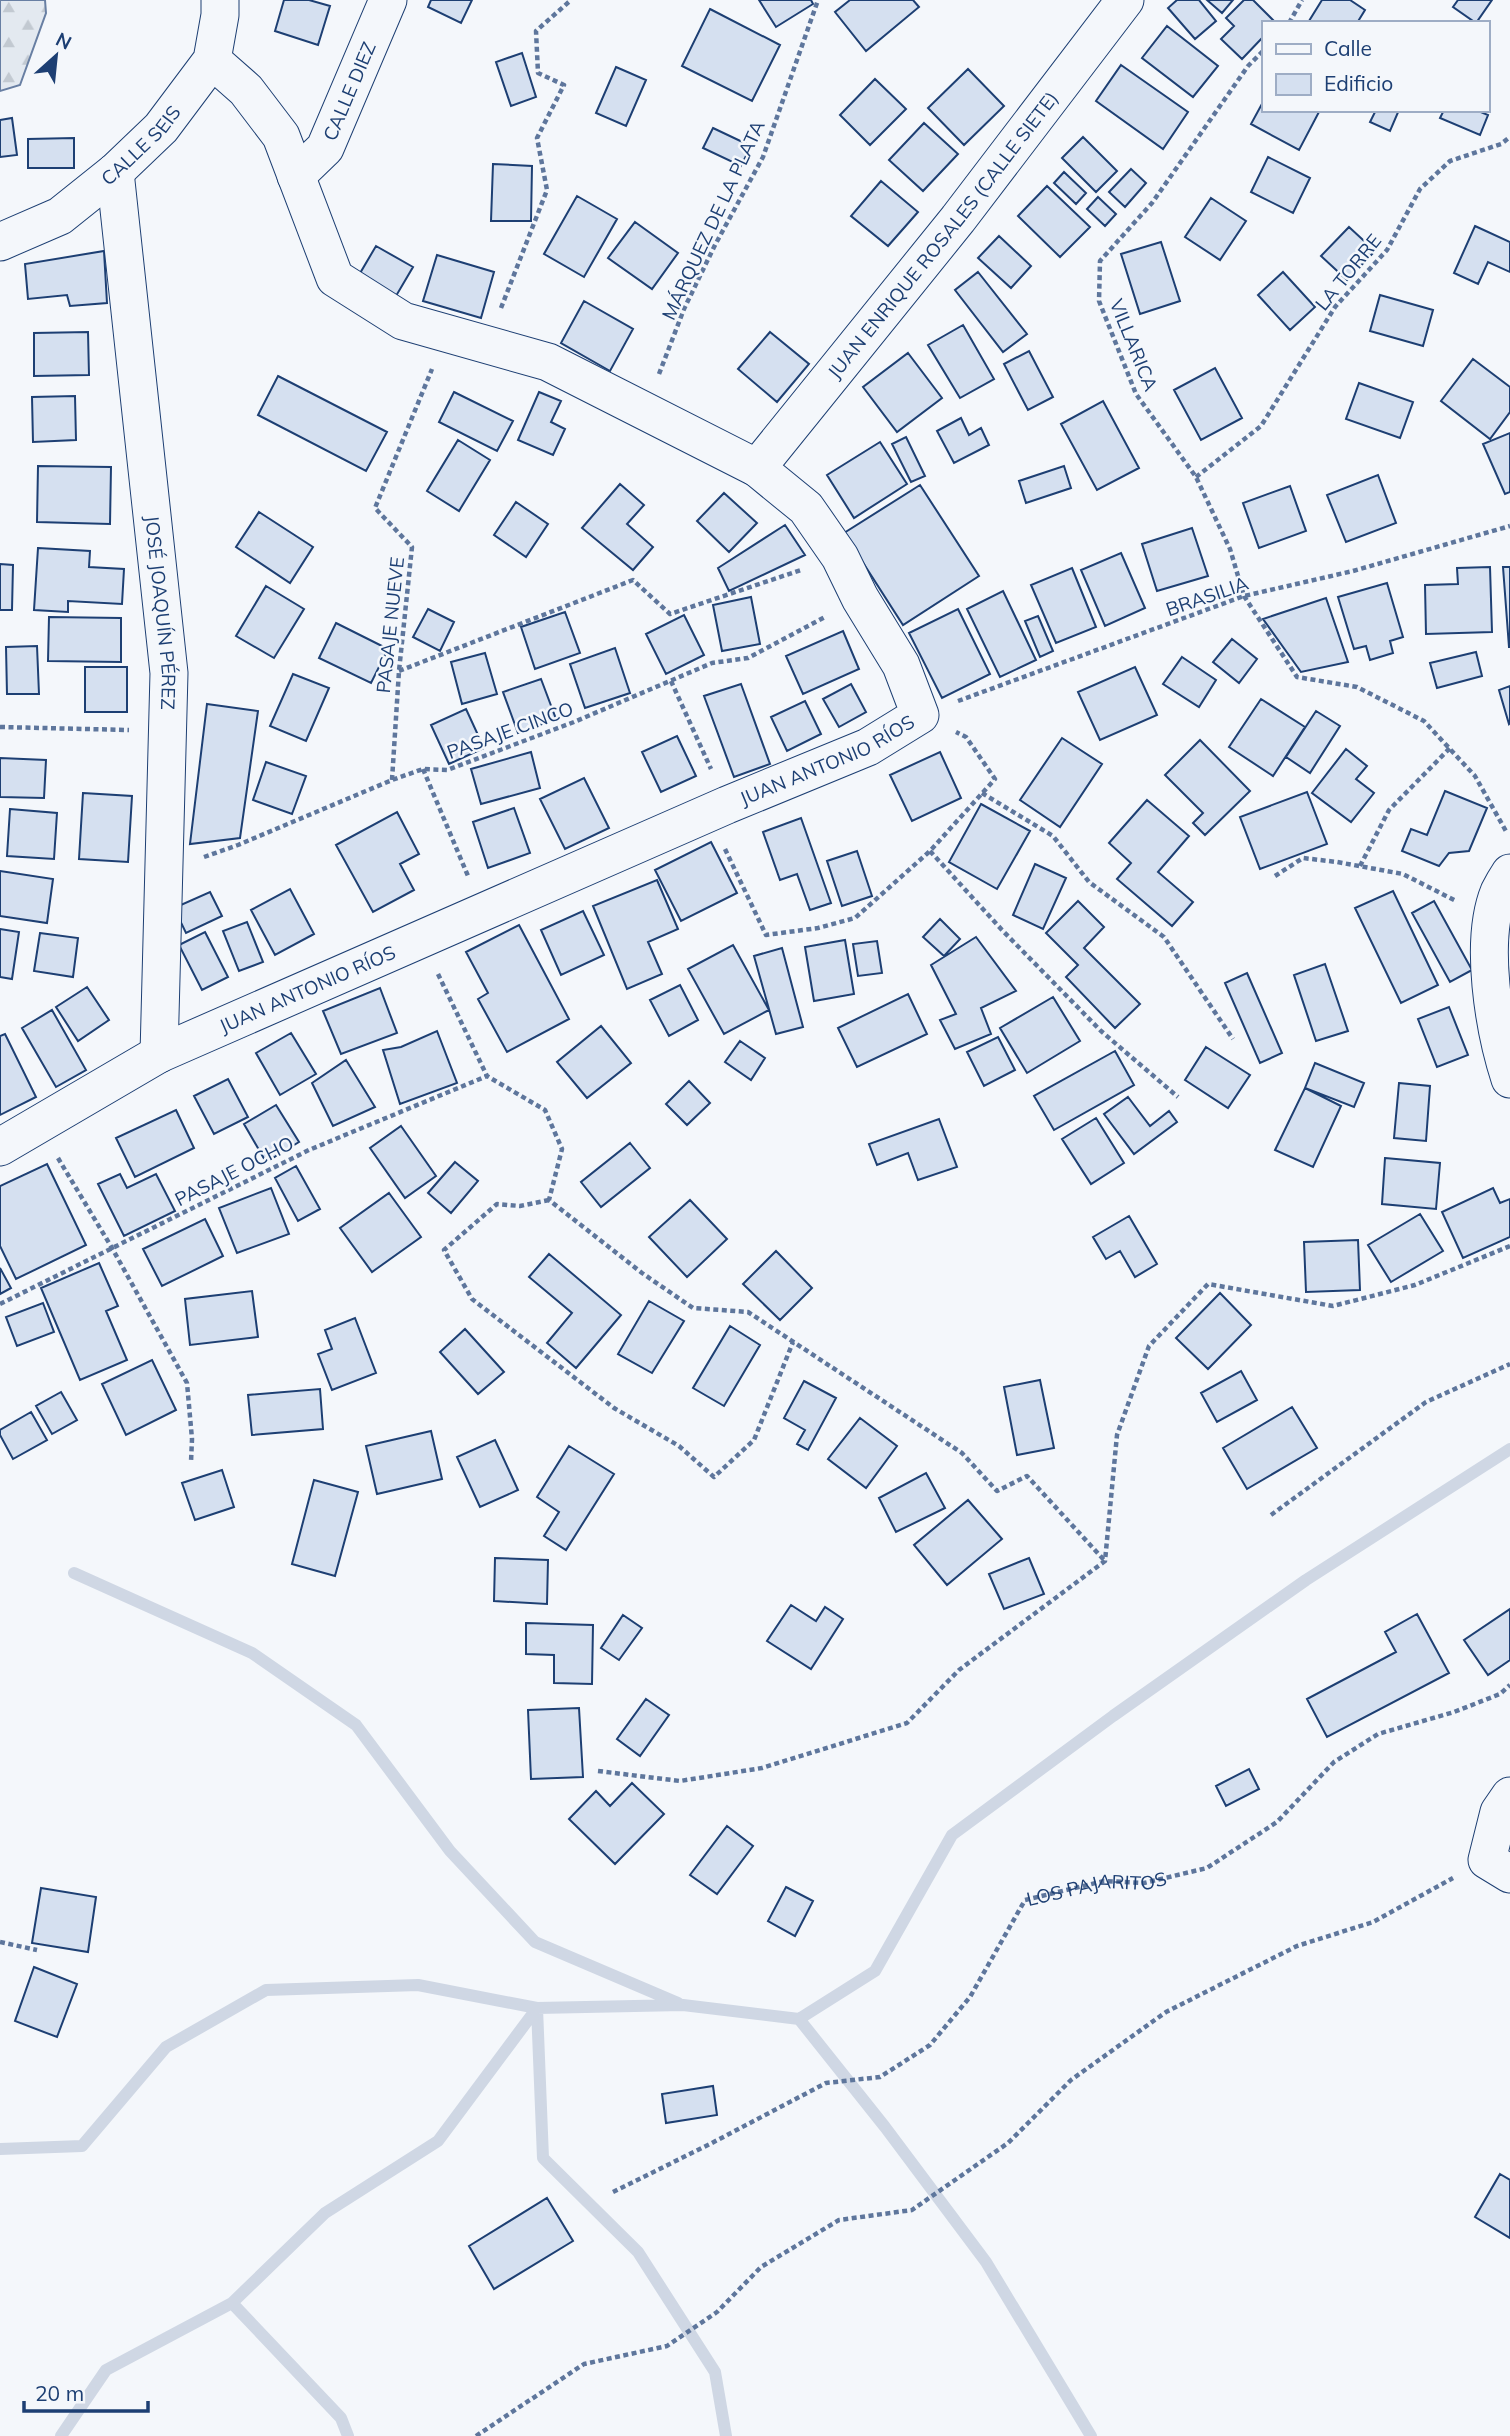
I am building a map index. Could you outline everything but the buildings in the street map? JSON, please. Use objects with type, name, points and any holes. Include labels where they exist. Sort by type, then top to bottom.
[{"type":"street","name":"CALLE SEIS","points":[[0,242],[60,215],[115,172],[160,128],[212,60],[220,0]]},
{"type":"street","name":"CALLE DIEZ","points":[[296,176],[325,148],[388,0]]},
{"type":"street","name":"JUAN ENRIQUE ROSALES (CALLE SIETE)","points":[[757,468],[958,219],[1125,0]]},
{"type":"street","name":"JUAN ANTONIO RÍOS","points":[[0,1147],[159,1054],[718,809],[868,747],[920,715],[901,665],[860,598],[840,557],[806,508],[757,468],[548,362],[403,321],[335,278],[281,136],[247,90],[212,60]]},
{"type":"street","name":"JOSÉ JOAQUÍN PÉREZ","points":[[115,172],[169,673],[159,1054]]},
{"type":"street","points":[[1510,873],[1499,893],[1491,925],[1490,963],[1494,1012],[1510,1079]]},
{"type":"street","points":[[1498,1867],[1499,1812],[1510,1796]]},
{"type":"path","points":[[487,345],[547,190],[537,138],[565,85],[538,73],[536,31],[571,0]]},
{"type":"path","name":"MÁRQUEZ DE LA PLATA","points":[[643,411],[684,309],[763,157],[818,0]]},
{"type":"path","points":[[1290,21],[1302,0]]},
{"type":"path","name":"VILLARICA","points":[[1262,52],[1248,66],[1152,203],[1100,261],[1099,301],[1136,394],[1196,477],[1230,549],[1244,596],[1297,677],[1357,687],[1424,722],[1475,776],[1510,839]]},
{"type":"path","name":"LA TORRE","points":[[1196,477],[1261,426],[1335,307],[1387,250],[1420,188],[1450,161],[1501,144],[1510,137]]},
{"type":"path","name":"PASAJE NUEVE","points":[[392,780],[398,671],[412,547],[375,508],[447,333]]},
{"type":"path","name":"BRASILIA","points":[[920,715],[1244,596],[1353,571],[1510,526]]},
{"type":"path","points":[[398,671],[633,580],[670,614],[840,557]]},
{"type":"path","name":"PASAJE CINCO","points":[[164,871],[238,845],[424,768],[447,770],[575,722],[712,663],[748,658],[860,598]]},
{"type":"path","points":[[671,681],[766,935],[818,928],[855,918],[930,852],[995,779],[967,737],[920,715]]},
{"type":"path","points":[[0,727],[168,732]]},
{"type":"path","points":[[1360,866],[1389,810],[1450,748]]},
{"type":"path","points":[[424,768],[483,912]]},
{"type":"path","points":[[982,793],[1053,836],[1089,882],[1164,937],[1233,1039]]},
{"type":"path","points":[[930,852],[1101,1031],[1178,1097]]},
{"type":"path","points":[[1275,876],[1303,858],[1403,874],[1451,898],[1491,925]]},
{"type":"path","points":[[421,939],[487,1076],[545,1110],[562,1149],[549,1200]]},
{"type":"path","name":"PASAJE OCHO","points":[[0,1304],[309,1150],[487,1076]]},
{"type":"path","points":[[38,1125],[112,1248],[187,1383],[192,1439],[191,1462]]},
{"type":"path","points":[[793,1342],[754,1440],[714,1477],[679,1446],[614,1408],[472,1299],[444,1250],[497,1204],[520,1206],[549,1200],[642,1273],[693,1308],[748,1312],[962,1452],[997,1491],[1027,1476],[1105,1561]]},
{"type":"path","points":[[598,1771],[680,1782],[762,1768],[907,1723],[960,1670],[1105,1561],[1117,1435],[1149,1346],[1208,1284],[1333,1306],[1415,1285],[1510,1246]]},
{"type":"path","points":[[1271,1515],[1426,1402],[1510,1364]]},
{"type":"path","name":"LOS PAJARITOS","points":[[613,2192],[826,2083],[880,2077],[930,2045],[970,1997],[1025,1900],[1104,1881],[1144,1883],[1207,1868],[1277,1822],[1334,1762],[1378,1734],[1454,1712],[1500,1694],[1510,1685]]},
{"type":"path","points":[[475,2436],[584,2364],[667,2346],[717,2312],[761,2267],[839,2220],[912,2210],[1008,2143],[1071,2080],[1166,2012],[1297,1946],[1373,1922],[1498,1867]]},
{"type":"path","points":[[0,1942],[37,1950]]},
{"type":"green space","points":[[0,0],[45,0],[46,13],[20,85],[0,91]]},
{"type":"waterway","points":[[61,2436],[106,2370],[232,2303],[325,2213],[438,2141],[537,2008],[683,2005],[799,2019],[875,1971],[952,1835],[1113,1716],[1306,1580],[1510,1449]]},
{"type":"waterway","points":[[74,1573],[252,1653],[356,1725],[450,1851],[535,1942],[678,2003]]},
{"type":"waterway","points":[[0,2149],[82,2146],[166,2047],[266,1990],[418,1985],[537,2008],[543,2158],[638,2252],[715,2372],[726,2436]]},
{"type":"waterway","points":[[799,2019],[885,2127],[986,2262],[1091,2436]]},
{"type":"waterway","points":[[232,2303],[341,2418],[348,2436]]}]
